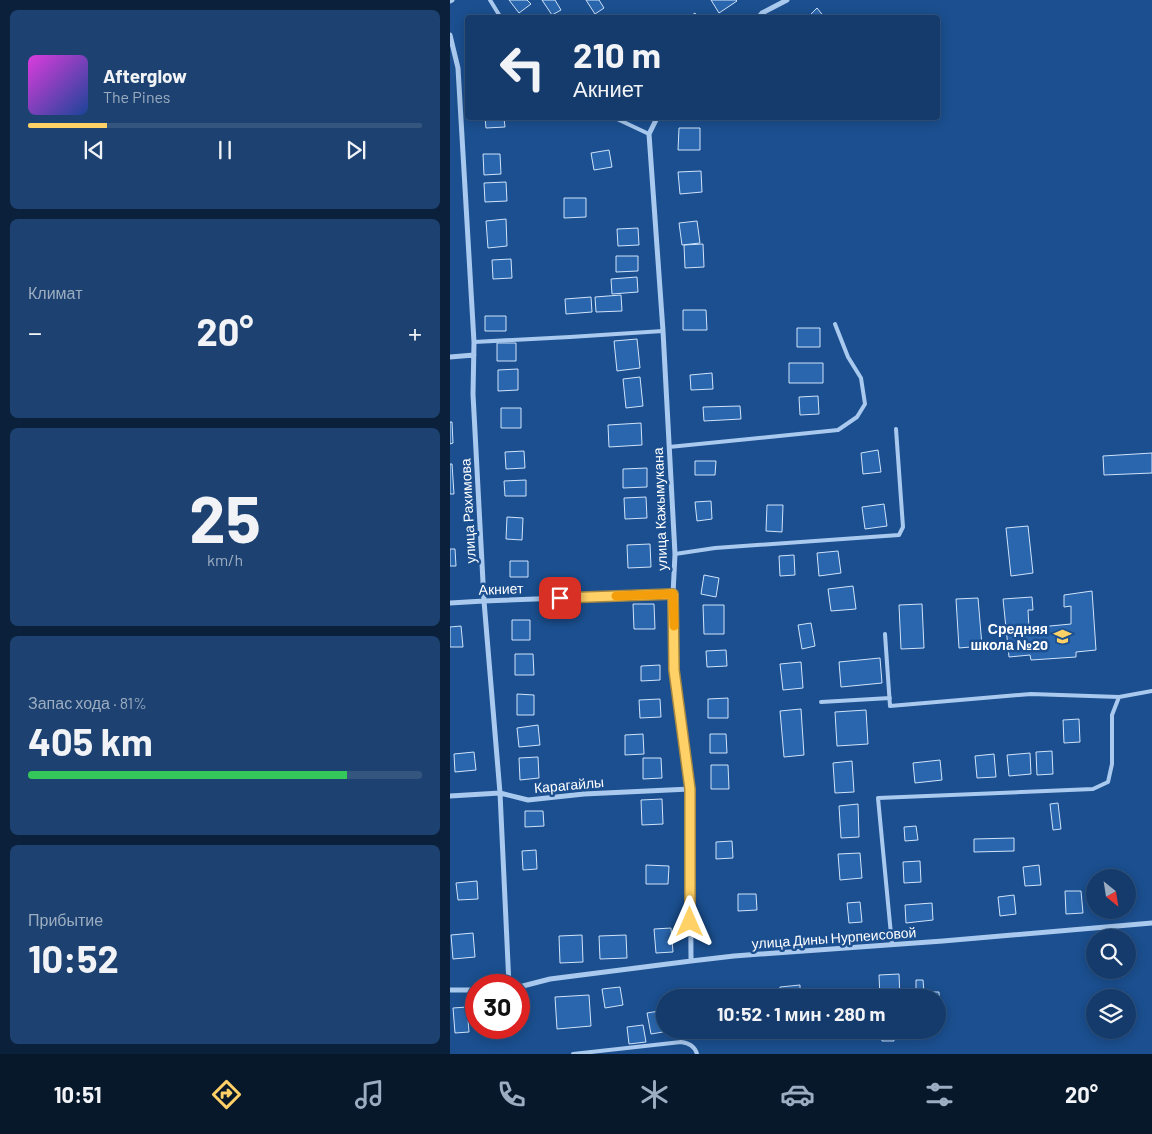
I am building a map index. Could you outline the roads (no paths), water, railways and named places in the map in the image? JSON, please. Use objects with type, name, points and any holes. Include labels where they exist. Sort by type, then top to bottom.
[{"type":"street","points":[[760,15],[787,0]]},
{"type":"street","name":"улица Рахимова","points":[[450,35],[458,68],[474,342],[473,394],[484,601],[500,793],[508,974]]},
{"type":"street","points":[[649,134],[656,120]]},
{"type":"street","name":"улица Кажымукана","points":[[649,134],[663,331],[675,554],[673,594],[674,670],[690,789],[690,961]]},
{"type":"street","points":[[450,356],[474,355]]},
{"type":"street","name":"Акниет","points":[[450,604],[673,594]]},
{"type":"street","name":"Карагайлы","points":[[450,796],[500,793],[528,800],[584,794],[690,789]]},
{"type":"street","name":"улица Дины Нурпеисовой","points":[[530,984],[550,979],[734,956],[1152,923]]},
{"type":"street","points":[[450,990],[465,990]]},
{"type":"lane","points":[[490,0],[499,15]]},
{"type":"lane","points":[[620,120],[649,134]]},
{"type":"lane","points":[[669,447],[838,430],[857,417],[865,404],[860,378],[848,357],[835,324]]},
{"type":"lane","points":[[474,342],[663,331]]},
{"type":"lane","points":[[675,554],[715,548],[899,535],[903,527],[896,429]]},
{"type":"lane","points":[[885,634],[890,706],[1031,694],[1119,697],[1152,691]]},
{"type":"lane","points":[[892,945],[878,798],[1093,788],[1108,782],[1112,764],[1112,715],[1119,697]]},
{"type":"lane","points":[[822,702],[890,698]]},
{"type":"lane","points":[[573,1054],[682,1042],[692,1046],[696,1054]]},
{"type":"place","name":"Средняя школа №20","points":[[1062,637]]}]
